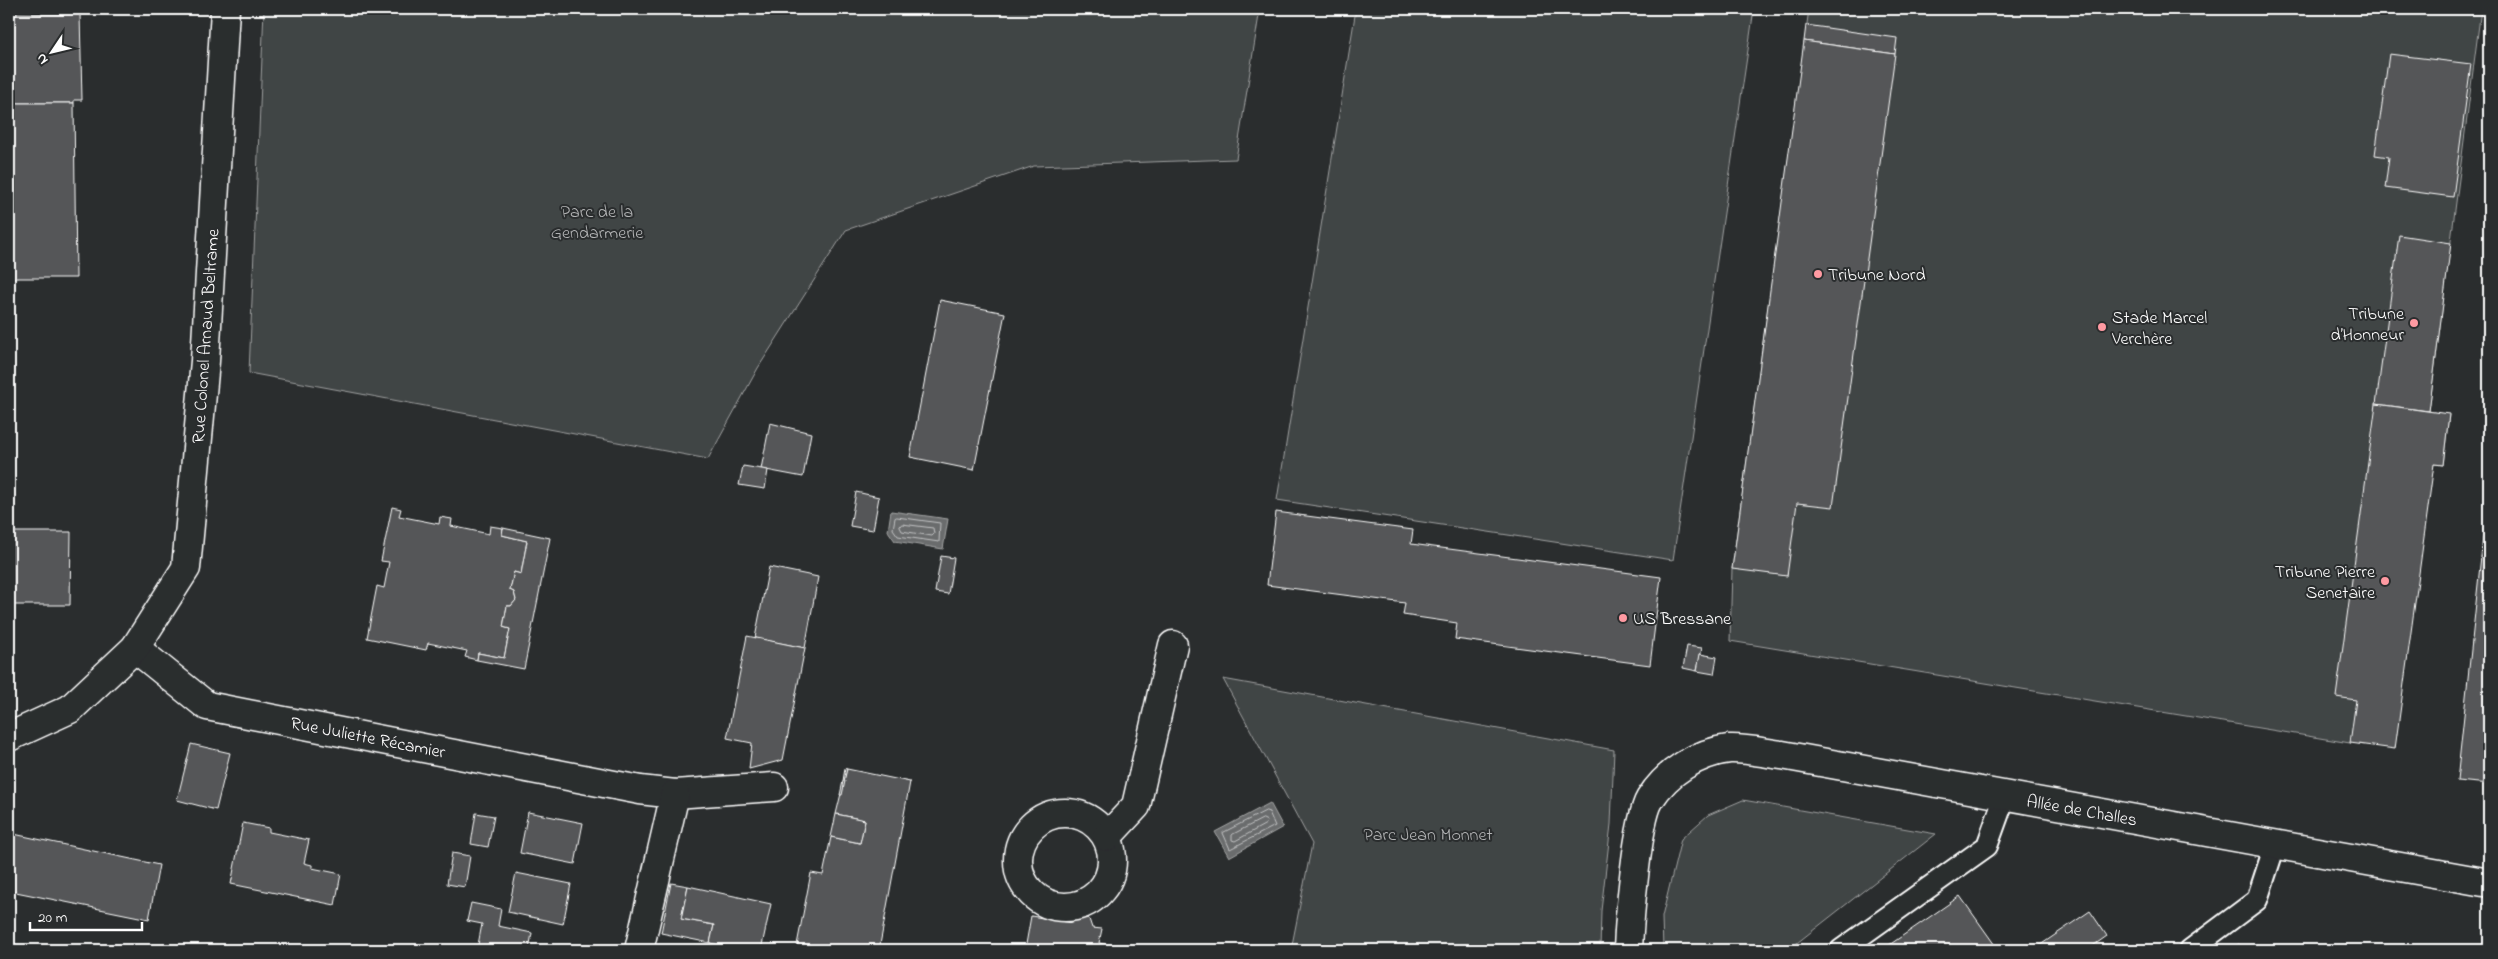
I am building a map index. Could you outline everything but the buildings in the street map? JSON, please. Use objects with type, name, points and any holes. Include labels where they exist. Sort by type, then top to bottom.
[{"type":"street","name":"Rue Colonel Arnaud Beltrame","points":[[135,648],[186,568],[204,361],[225,9]]},
{"type":"street","points":[[1107,837],[1136,806],[1173,645]]},
{"type":"street","points":[[9,736],[70,709],[135,648]]},
{"type":"street","name":"Rue Juliette Récamier","points":[[135,648],[206,706],[640,790],[675,794],[774,787]]},
{"type":"street","name":"Allée de Challes","points":[[1628,950],[1641,827],[1650,800],[1677,769],[1698,757],[1730,749],[1782,755],[2489,883]]},
{"type":"street","points":[[639,950],[675,794]]},
{"type":"lane","points":[[1841,950],[1987,846],[2005,796]]},
{"type":"lane","points":[[2190,950],[2257,900],[2275,845]]},
{"type":"green space","name":"Parc de la Gendarmerie","points":[[264,9],[1260,9],[1236,159],[1034,166],[846,230],[758,368],[708,459],[249,373]]},
{"type":"green space","points":[[1356,9],[1754,9],[1673,560],[1277,500]]},
{"type":"green space","name":"Stade Marcel Verchère","points":[[1809,9],[2481,9],[2429,411],[2449,415],[2443,465],[2434,464],[2350,743],[1730,641],[1732,569]]},
{"type":"green space","name":"Parc Jean Monnet","points":[[1223,679],[1614,750],[1611,824],[1601,911],[1600,950],[1291,950],[1312,844]]},
{"type":"green space","points":[[1743,800],[1936,834],[1788,950],[1663,950],[1662,917],[1681,839],[1708,815]]},
{"type":"water","points":[[891,511],[948,519],[943,549],[895,541],[888,531]]},
{"type":"water","points":[[1270,803],[1283,827],[1229,857],[1215,832]]},
{"type":"place","name":"Tribune Nord","points":[[1818,274]]},
{"type":"place","name":"Tribune d’Honneur","points":[[2414,323]]},
{"type":"place","name":"Stade Marcel Verchère","points":[[2102,327]]},
{"type":"place","name":"Tribune Pierre Senetaire","points":[[2385,581]]},
{"type":"place","name":"US Bressane","points":[[1623,618]]}]
